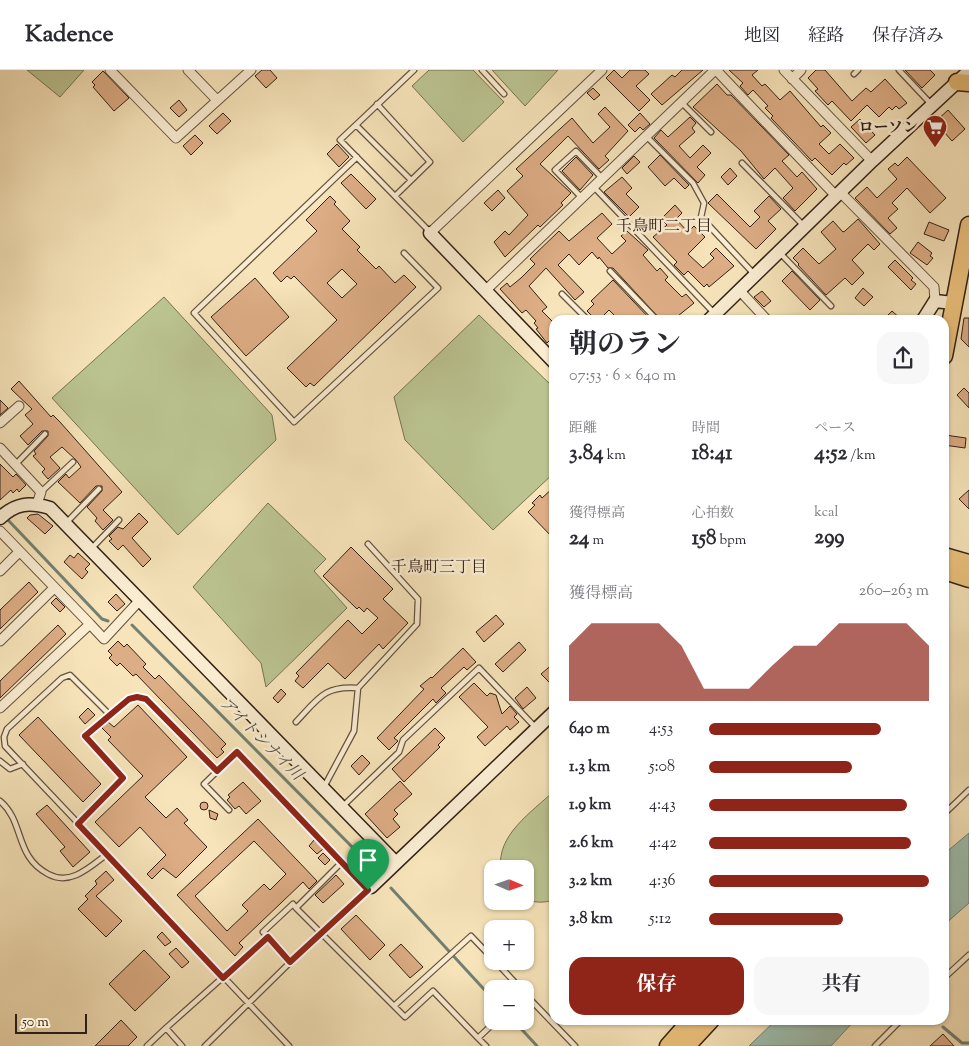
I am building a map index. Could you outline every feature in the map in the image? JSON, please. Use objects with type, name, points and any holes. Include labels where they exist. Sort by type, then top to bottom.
[{"type":"highway","points":[[949,326],[969,228]]},
{"type":"highway","points":[[949,559],[967,572]]},
{"type":"highway","points":[[949,571],[967,572]]},
{"type":"highway","points":[[668,1046],[687,1025]]},
{"type":"highway","points":[[688,1046],[707,1025]]},
{"type":"street","points":[[110,70],[176,138],[216,99],[250,70]]},
{"type":"street","points":[[188,70],[216,99]]},
{"type":"street","points":[[549,357],[430,232],[602,70]]},
{"type":"street","points":[[485,291],[716,70],[838,194],[934,287],[935,301],[926,315]]},
{"type":"street","points":[[784,70],[872,161]]},
{"type":"street","points":[[792,79],[802,70]]},
{"type":"street","points":[[714,315],[932,105],[963,83],[969,71]]},
{"type":"street","points":[[740,291],[762,315]]},
{"type":"street","points":[[935,301],[953,302]]},
{"type":"street","points":[[0,423],[19,406]]},
{"type":"street","points":[[0,448],[39,498],[66,523],[396,863]]},
{"type":"street","points":[[0,518],[11,508],[39,498]]},
{"type":"street","points":[[0,531],[104,639],[140,600]]},
{"type":"street","points":[[0,571],[19,552]]},
{"type":"street","points":[[0,641],[54,588]]},
{"type":"street","points":[[0,708],[90,624]]},
{"type":"street","points":[[369,888],[549,717]]},
{"type":"lane","points":[[414,70],[340,140],[430,232]]},
{"type":"lane","points":[[482,70],[504,94]]},
{"type":"lane","points":[[899,70],[932,105]]},
{"type":"lane","points":[[681,102],[711,132]]},
{"type":"lane","points":[[377,104],[430,162],[395,196]]},
{"type":"lane","points":[[356,124],[411,180]]},
{"type":"lane","points":[[646,136],[693,183],[704,203],[701,217],[756,276]]},
{"type":"lane","points":[[582,198],[555,170],[576,151],[602,178]]},
{"type":"lane","points":[[357,157],[194,313],[294,422],[438,288],[404,253]]},
{"type":"lane","points":[[742,163],[805,227]]},
{"type":"lane","points":[[593,186],[710,315]]},
{"type":"lane","points":[[779,252],[831,306]]},
{"type":"lane","points":[[610,271],[652,315]]},
{"type":"lane","points":[[562,294],[583,315]]},
{"type":"lane","points":[[15,465],[45,434]]},
{"type":"lane","points":[[39,498],[73,462]]},
{"type":"lane","points":[[66,523],[99,489]]},
{"type":"lane","points":[[91,549],[119,520]]},
{"type":"lane","points":[[323,787],[354,731],[358,688],[416,624],[418,599],[368,544]]},
{"type":"lane","points":[[342,806],[399,752],[403,740],[479,668],[536,729]]},
{"type":"lane","points":[[110,714],[70,675],[62,678],[7,729],[4,737],[5,746],[106,855],[289,1046]]},
{"type":"lane","points":[[296,722],[329,690],[343,687],[358,688]]},
{"type":"lane","points":[[78,824],[123,778],[85,736],[129,699],[137,697],[146,699],[217,771]]},
{"type":"lane","points":[[205,1046],[250,1004],[321,932],[369,888],[237,752],[204,784],[230,810]]},
{"type":"lane","points":[[0,761],[10,769],[23,764]]},
{"type":"lane","points":[[949,809],[969,790]]},
{"type":"lane","points":[[0,801],[16,825],[26,856],[37,869],[57,880],[78,876],[106,855]]},
{"type":"lane","points":[[296,908],[342,862]]},
{"type":"lane","points":[[290,962],[263,932],[293,904],[405,1017],[433,990],[486,1046]]},
{"type":"lane","points":[[394,1006],[471,936],[484,950]]},
{"type":"lane","points":[[146,1046],[268,937]]},
{"type":"lane","points":[[949,973],[969,955]]},
{"type":"lane","points":[[503,970],[513,980]]},
{"type":"lane","points":[[534,1003],[549,1018]]},
{"type":"lane","points":[[555,1025],[575,1046]]},
{"type":"lane","points":[[875,1046],[896,1025]]},
{"type":"lane","points":[[166,1028],[182,1046]]},
{"type":"lane","points":[[478,1038],[486,1030]]},
{"type":"green space","points":[[27,70],[84,70],[60,97]]},
{"type":"green space","points":[[429,70],[473,70],[504,102],[463,142],[412,86]]},
{"type":"green space","points":[[492,70],[558,70],[525,106]]},
{"type":"green space","points":[[164,297],[272,415],[276,440],[178,535],[52,398]]},
{"type":"green space","points":[[479,315],[549,383],[549,478],[493,530],[405,440],[394,397]]},
{"type":"green space","points":[[268,503],[326,559],[314,571],[347,608],[266,687],[261,663],[193,587]]},
{"type":"green space","points":[[549,795],[549,901],[534,901],[534,860],[501,860],[504,845],[517,825]]},
{"type":"shaded area","points":[[969,833],[969,903],[949,921],[949,850]]},
{"type":"shaded area","points":[[771,1025],[850,1025],[831,1046],[749,1046]]},
{"type":"building","points":[[262,70],[270,70],[277,78],[266,88],[255,76]]},
{"type":"building","points":[[614,70],[622,78],[630,70],[645,70],[649,74],[636,86],[650,100],[639,111],[606,78]]},
{"type":"building","points":[[682,70],[703,70],[662,105],[651,94],[672,75],[675,77]]},
{"type":"building","points":[[729,70],[758,70],[752,75],[762,86],[765,84],[780,100],[790,91],[821,127],[823,125],[831,133],[819,144],[829,154],[840,144],[854,158],[846,165],[844,163],[832,175],[815,158],[812,161],[771,118],[773,116],[765,108],[768,106],[753,90],[748,95],[740,86],[743,83]]},
{"type":"building","points":[[816,70],[825,70],[852,101],[866,88],[871,92],[885,79],[907,103],[899,109],[896,106],[892,110],[889,107],[879,117],[867,105],[851,121],[832,101],[828,105],[815,91],[818,89],[808,78]]},
{"type":"building","points":[[905,70],[930,70],[935,75],[922,88]]},
{"type":"building","points":[[103,71],[129,98],[114,111],[93,87],[95,85],[92,82]]},
{"type":"building","points":[[717,84],[727,95],[731,95],[789,155],[782,161],[797,177],[802,172],[817,189],[795,211],[783,198],[793,188],[775,168],[764,179],[741,151],[693,107]]},
{"type":"building","points":[[593,88],[600,95],[594,100],[587,93]]},
{"type":"building","points":[[179,100],[187,110],[179,117],[170,108]]},
{"type":"building","points":[[605,107],[628,131],[605,156],[609,160],[599,169],[568,136],[540,164],[571,193],[561,203],[563,205],[540,227],[538,225],[505,257],[494,242],[505,231],[509,235],[528,215],[507,191],[523,176],[516,169],[572,118],[593,143],[610,127],[598,114]]},
{"type":"building","points":[[948,110],[965,129],[952,141],[935,122]]},
{"type":"building","points":[[223,113],[231,121],[217,134],[209,126]]},
{"type":"building","points":[[640,113],[650,124],[643,130],[640,127],[635,132],[628,125]]},
{"type":"building","points":[[690,117],[696,123],[692,128],[695,132],[679,146],[690,158],[703,145],[711,153],[697,167],[705,175],[698,183],[654,138],[661,130],[668,137]]},
{"type":"building","points":[[860,119],[875,135],[866,143],[851,127]]},
{"type":"building","points":[[195,135],[203,143],[191,155],[183,146]]},
{"type":"building","points":[[337,144],[349,157],[339,167],[327,154]]},
{"type":"building","points":[[660,155],[689,185],[685,189],[674,178],[665,186],[648,167]]},
{"type":"building","points":[[634,156],[640,162],[627,174],[622,168]]},
{"type":"building","points":[[576,157],[593,175],[580,190],[562,171]]},
{"type":"building","points":[[907,157],[946,198],[930,213],[907,188],[892,203],[898,209],[888,218],[897,228],[890,234],[855,198],[867,187],[877,198],[897,179],[888,169],[895,163],[898,166]]},
{"type":"building","points":[[730,168],[737,176],[728,185],[721,177]]},
{"type":"building","points":[[351,174],[376,199],[366,209],[341,183]]},
{"type":"building","points":[[622,177],[632,188],[626,194],[639,207],[629,217],[604,192]]},
{"type":"building","points":[[498,190],[505,198],[492,211],[484,203]]},
{"type":"building","points":[[717,194],[750,227],[760,217],[754,211],[769,196],[781,209],[768,221],[776,229],[756,249],[708,203]]},
{"type":"building","points":[[330,196],[336,202],[334,204],[350,221],[342,229],[360,247],[357,250],[376,269],[379,266],[395,283],[404,275],[416,287],[314,386],[310,383],[306,387],[287,368],[337,320],[294,276],[291,279],[287,276],[281,282],[273,273],[317,231],[306,220]],"holes":[[[342,269],[357,284],[342,298],[327,283]]]},
{"type":"building","points":[[675,205],[682,213],[676,219],[688,232],[694,226],[705,237],[688,254],[703,268],[714,258],[710,254],[716,248],[734,266],[709,287],[707,284],[704,287],[688,271],[684,275],[674,265],[677,262],[653,237],[667,225],[661,219]]},
{"type":"building","points":[[602,213],[612,224],[597,238],[612,254],[626,241],[621,236],[627,231],[648,250],[643,255],[657,271],[660,268],[668,277],[665,280],[682,297],[686,294],[694,303],[679,315],[656,315],[613,268],[608,268],[592,252],[579,265],[569,254],[558,265],[584,292],[575,300],[546,268],[529,286],[547,307],[542,311],[549,318],[549,341],[547,343],[536,329],[538,328],[534,323],[536,321],[526,310],[522,313],[500,289],[507,283],[510,287],[521,278],[535,264],[530,259],[559,231],[569,241]]},
{"type":"building","points":[[858,219],[880,244],[874,250],[868,244],[852,260],[864,273],[852,285],[845,278],[826,295],[793,258],[803,248],[819,264],[836,249],[821,232],[833,221],[843,232]]},
{"type":"building","points":[[929,222],[949,230],[944,241],[924,234]]},
{"type":"building","points":[[918,242],[932,253],[930,256],[933,258],[927,265],[910,253]]},
{"type":"building","points":[[895,260],[913,278],[911,280],[916,284],[911,290],[888,267]]},
{"type":"building","points":[[792,271],[820,300],[810,310],[782,281]]},
{"type":"building","points":[[255,278],[289,317],[246,356],[211,317]]},
{"type":"building","points":[[613,280],[646,315],[614,315],[609,310],[604,315],[591,315],[587,311],[594,304],[591,301]]},
{"type":"building","points":[[863,288],[873,297],[864,306],[855,298]]},
{"type":"building","points":[[762,291],[771,301],[764,307],[754,297]]},
{"type":"building","points":[[892,311],[896,315],[888,315]]},
{"type":"building","points":[[964,318],[969,318],[969,347],[961,339]]},
{"type":"building","points":[[19,381],[51,417],[53,415],[60,422],[122,492],[103,510],[113,520],[103,530],[95,521],[97,518],[87,507],[102,491],[102,486],[96,486],[80,503],[58,482],[66,474],[69,478],[81,467],[76,460],[62,447],[50,457],[60,468],[48,479],[42,472],[45,469],[33,456],[36,454],[34,451],[48,436],[48,431],[42,431],[28,445],[20,436],[33,424],[25,415],[32,409],[11,389]]},
{"type":"building","points":[[964,388],[969,393],[969,408],[957,395]]},
{"type":"building","points":[[0,400],[8,408],[0,415]]},
{"type":"building","points":[[949,436],[966,438],[965,448],[949,446]]},
{"type":"building","points":[[0,464],[13,477],[16,474],[26,485],[19,492],[17,489],[13,493],[11,490],[0,500]]},
{"type":"building","points":[[969,490],[969,509],[959,499]]},
{"type":"building","points":[[549,492],[549,534],[528,512],[535,505],[532,503],[540,495],[542,498]]},
{"type":"building","points":[[139,513],[148,522],[132,538],[151,559],[143,567],[123,545],[118,550],[109,541],[112,539],[109,536],[118,527],[123,529]]},
{"type":"building","points":[[38,514],[53,526],[45,534],[27,518],[30,515]]},
{"type":"building","points":[[351,547],[393,589],[383,599],[408,623],[383,649],[379,644],[345,679],[328,663],[303,688],[295,681],[299,676],[296,673],[348,620],[362,634],[378,618],[367,608],[364,612],[359,607],[357,609],[323,576]]},
{"type":"building","points":[[78,553],[90,564],[85,569],[88,572],[82,579],[64,562],[70,555],[74,558]]},
{"type":"building","points":[[29,582],[38,592],[0,629],[0,610]]},
{"type":"building","points":[[116,594],[125,604],[117,611],[108,602]]},
{"type":"building","points":[[56,598],[65,607],[60,612],[51,603]]},
{"type":"building","points":[[496,615],[504,624],[484,642],[476,632]]},
{"type":"building","points":[[58,625],[66,634],[0,698],[0,681]]},
{"type":"building","points":[[118,641],[124,647],[127,644],[146,664],[143,667],[155,679],[159,675],[226,744],[221,749],[224,752],[217,758],[136,674],[133,676],[120,663],[117,666],[109,658],[112,655],[108,651]]},
{"type":"building","points":[[519,642],[526,650],[503,672],[495,664]]},
{"type":"building","points":[[463,648],[476,662],[467,670],[464,667],[441,688],[446,693],[436,703],[433,699],[394,738],[398,741],[389,750],[377,738],[424,689],[420,686],[432,678]]},
{"type":"building","points":[[549,667],[549,682],[541,674]]},
{"type":"building","points":[[474,683],[487,696],[490,693],[496,695],[502,714],[510,706],[517,714],[514,717],[519,722],[510,730],[507,726],[485,746],[477,737],[488,727],[459,697]]},
{"type":"building","points":[[527,687],[536,698],[523,709],[515,698]]},
{"type":"building","points":[[281,689],[286,694],[278,703],[273,698]]},
{"type":"building","points":[[138,705],[187,757],[145,797],[166,818],[177,808],[188,820],[184,823],[207,847],[176,878],[163,868],[152,879],[147,874],[166,855],[140,827],[119,847],[95,822],[143,776],[108,740],[111,737],[102,728],[108,722],[114,727]]},
{"type":"building","points":[[88,708],[95,715],[85,724],[79,717]]},
{"type":"building","points":[[38,717],[101,784],[83,802],[19,735]]},
{"type":"building","points":[[435,728],[445,738],[438,745],[440,747],[404,782],[392,769]]},
{"type":"building","points":[[362,755],[370,763],[359,775],[351,766]]},
{"type":"building","points":[[400,781],[412,794],[394,810],[398,814],[393,819],[400,827],[387,838],[365,814]]},
{"type":"building","points":[[243,782],[261,801],[246,814],[239,806],[235,809],[227,800],[230,797],[228,795]]},
{"type":"building","points":[[204,802],[208,806],[204,810],[200,806]]},
{"type":"building","points":[[47,805],[90,852],[73,867],[60,851],[65,847],[36,814]]},
{"type":"building","points":[[209,810],[218,814],[216,820],[210,818]]},
{"type":"building","points":[[258,819],[317,881],[309,889],[303,882],[239,943],[243,947],[235,956],[177,895]],"holes":[[[254,841],[286,874],[270,890],[264,884],[242,905],[248,911],[227,931],[195,896]]]},
{"type":"building","points":[[314,840],[323,849],[317,854],[309,846]]},
{"type":"building","points":[[323,853],[330,860],[325,865],[318,858]]},
{"type":"building","points":[[106,871],[114,880],[96,896],[122,921],[106,937],[78,909],[88,899],[85,896],[97,884],[95,881]]},
{"type":"building","points":[[336,875],[344,884],[323,903],[315,895]]},
{"type":"building","points":[[356,915],[385,945],[370,960],[341,929]]},
{"type":"building","points":[[162,932],[171,942],[165,946],[157,937]]},
{"type":"building","points":[[401,944],[423,967],[410,978],[389,955]]},
{"type":"building","points":[[176,948],[189,962],[182,968],[169,954]]},
{"type":"building","points":[[144,950],[170,977],[135,1011],[109,984]]},
{"type":"building","points":[[121,1020],[137,1037],[128,1046],[95,1046]]},
{"type":"building","points":[[943,1034],[954,1046],[930,1046]]},
{"type":"waterway","name":"アイトシナイ川","points":[[9,521],[102,619],[108,621]]},
{"type":"waterway","name":"アイトシナイ川","points":[[132,625],[374,869]]},
{"type":"waterway","name":"アイトシナイ川","points":[[391,888],[484,989]]},
{"type":"waterway","points":[[943,1027],[962,1043],[969,1043]]},
{"type":"waterway","name":"アイトシナイ川","points":[[522,1030],[537,1046]]},
{"type":"place","name":"ローソン","points":[[935,148]]},
{"type":"district","name":"千鳥町二丁目","points":[[664,225]]},
{"type":"district","name":"千鳥町三丁目","points":[[439,566]]},
{"type":"route","points":[[137,697],[146,699],[217,771],[237,752],[368,890],[290,962],[268,937],[223,978],[78,824],[123,778],[85,736],[129,699],[137,697]]}]
